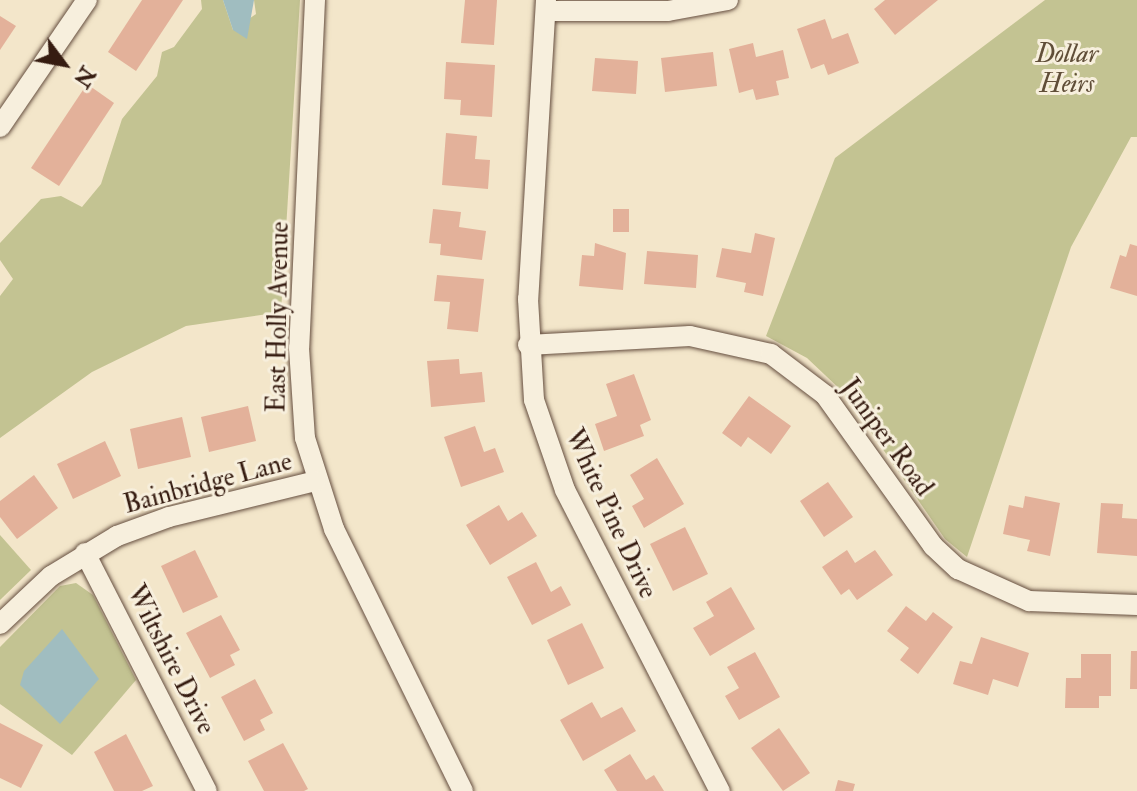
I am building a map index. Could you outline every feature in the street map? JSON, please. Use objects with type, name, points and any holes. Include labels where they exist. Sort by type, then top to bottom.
[{"type":"street","points":[[0,127],[87,0]]},
{"type":"street","name":"East Holly Avenue","points":[[315,0],[299,392],[316,481],[463,791]]},
{"type":"street","points":[[546,6],[668,11],[728,0]]},
{"type":"street","name":"White Pine Drive","points":[[546,6],[528,345],[534,400],[560,478],[720,791]]},
{"type":"street","name":"Juniper Road","points":[[528,345],[690,336],[771,354],[825,395],[933,546],[958,569],[1029,601],[1137,605]]},
{"type":"street","name":"Bainbridge Lane","points":[[0,624],[85,553],[152,522],[316,481]]},
{"type":"street","name":"Wiltshire Drive","points":[[85,553],[207,791]]},
{"type":"green space","points":[[201,0],[223,0],[233,30],[256,14],[254,0],[300,0],[281,312],[186,326],[92,372],[0,438],[0,296],[13,279],[0,260],[0,243],[41,199],[61,196],[82,207],[101,184],[122,119],[157,76],[162,52],[174,47],[202,9]]},
{"type":"green space","name":"Dollar Heirs","points":[[1045,0],[1137,0],[1137,137],[1131,137],[1071,247],[967,557],[945,539],[844,393],[807,358],[766,336],[835,158]]},
{"type":"green space","points":[[0,535],[31,570],[0,600]]},
{"type":"green space","points":[[76,583],[93,595],[136,680],[72,755],[0,704],[0,647],[60,586]]},
{"type":"water","points":[[223,0],[254,0],[247,39],[233,30]]},
{"type":"water","points":[[62,629],[99,679],[60,724],[20,685],[24,671]]},
{"type":"building","points":[[142,0],[183,0],[136,71],[108,52]]},
{"type":"building","points":[[465,0],[497,0],[494,45],[461,43]]},
{"type":"building","points":[[885,0],[938,0],[895,35],[874,9]]},
{"type":"building","points":[[0,16],[16,26],[0,50]]},
{"type":"building","points":[[825,19],[832,39],[848,33],[859,63],[828,75],[824,64],[811,69],[797,29]]},
{"type":"building","points":[[753,43],[756,57],[783,50],[789,78],[776,81],[779,95],[756,100],[753,89],[739,93],[729,49]]},
{"type":"building","points":[[713,52],[717,86],[665,92],[661,58]]},
{"type":"building","points":[[595,58],[638,61],[636,94],[592,91]]},
{"type":"building","points":[[446,62],[495,65],[492,117],[460,115],[461,100],[444,99]]},
{"type":"building","points":[[87,84],[114,103],[59,186],[31,168]]},
{"type":"building","points":[[446,133],[477,136],[475,159],[490,160],[488,189],[442,185]]},
{"type":"building","points":[[433,209],[461,212],[459,227],[486,231],[482,260],[440,255],[441,244],[429,243]]},
{"type":"building","points":[[613,209],[629,209],[629,232],[613,232]]},
{"type":"building","points":[[755,233],[775,238],[763,296],[744,292],[746,283],[716,277],[722,248],[751,253]]},
{"type":"building","points":[[595,243],[626,253],[623,290],[579,286],[582,255],[594,256]]},
{"type":"building","points":[[1130,244],[1137,246],[1137,296],[1110,288],[1120,255],[1126,257]]},
{"type":"building","points":[[647,251],[698,255],[696,288],[644,284]]},
{"type":"building","points":[[437,275],[484,279],[478,332],[447,329],[450,302],[434,301]]},
{"type":"building","points":[[459,359],[460,374],[482,372],[485,402],[431,407],[427,361]]},
{"type":"building","points":[[634,374],[651,420],[640,425],[644,436],[604,451],[595,424],[617,416],[606,384]]},
{"type":"building","points":[[749,396],[791,426],[771,454],[748,437],[741,447],[722,433]]},
{"type":"building","points":[[248,406],[256,441],[209,452],[201,417]]},
{"type":"building","points":[[182,417],[191,457],[138,469],[130,429]]},
{"type":"building","points":[[475,426],[484,452],[495,448],[504,472],[461,487],[444,437]]},
{"type":"building","points":[[105,441],[121,476],[73,499],[57,464]]},
{"type":"building","points":[[657,458],[684,504],[644,528],[632,506],[644,499],[630,475]]},
{"type":"building","points":[[34,475],[58,508],[17,539],[0,517],[0,501]]},
{"type":"building","points":[[828,482],[853,517],[824,537],[800,501]]},
{"type":"building","points":[[1025,496],[1060,503],[1050,556],[1027,551],[1030,540],[1003,534],[1009,505],[1023,508]]},
{"type":"building","points":[[1101,503],[1123,504],[1122,518],[1137,519],[1137,556],[1097,553]]},
{"type":"building","points":[[499,505],[508,521],[522,512],[537,536],[490,565],[466,525]]},
{"type":"building","points":[[685,527],[708,574],[673,591],[650,544]]},
{"type":"building","points":[[195,550],[218,597],[183,613],[161,566]]},
{"type":"building","points":[[847,550],[855,563],[875,550],[893,575],[857,600],[849,589],[841,595],[822,567]]},
{"type":"building","points":[[536,562],[551,592],[561,586],[571,605],[532,625],[507,577]]},
{"type":"building","points":[[731,587],[755,629],[710,656],[693,628],[714,616],[706,602]]},
{"type":"building","points":[[906,606],[926,621],[933,612],[953,627],[918,674],[900,660],[909,648],[887,631]]},
{"type":"building","points":[[221,615],[240,650],[230,655],[235,665],[210,678],[186,633]]},
{"type":"building","points":[[582,623],[604,668],[568,685],[547,640]]},
{"type":"building","points":[[981,637],[1029,653],[1018,687],[993,679],[988,695],[953,684],[960,661],[972,664]]},
{"type":"building","points":[[1131,651],[1137,651],[1137,689],[1130,689]]},
{"type":"building","points":[[755,652],[780,697],[739,720],[725,696],[739,688],[727,667]]},
{"type":"building","points":[[1081,654],[1111,654],[1111,696],[1099,696],[1099,708],[1065,708],[1066,678],[1081,678]]},
{"type":"building","points":[[255,679],[273,713],[260,720],[265,730],[244,741],[221,697]]},
{"type":"building","points":[[592,702],[601,718],[622,707],[636,731],[583,761],[560,720]]},
{"type":"building","points":[[0,723],[43,745],[21,788],[0,778]]},
{"type":"building","points":[[779,728],[810,773],[783,791],[751,748]]},
{"type":"building","points":[[126,734],[153,786],[142,791],[114,791],[94,752]]},
{"type":"building","points":[[283,743],[308,789],[304,791],[264,791],[248,761]]},
{"type":"building","points":[[630,754],[646,780],[654,775],[664,791],[617,791],[604,770]]},
{"type":"building","points":[[838,780],[855,784],[853,791],[835,791]]}]
